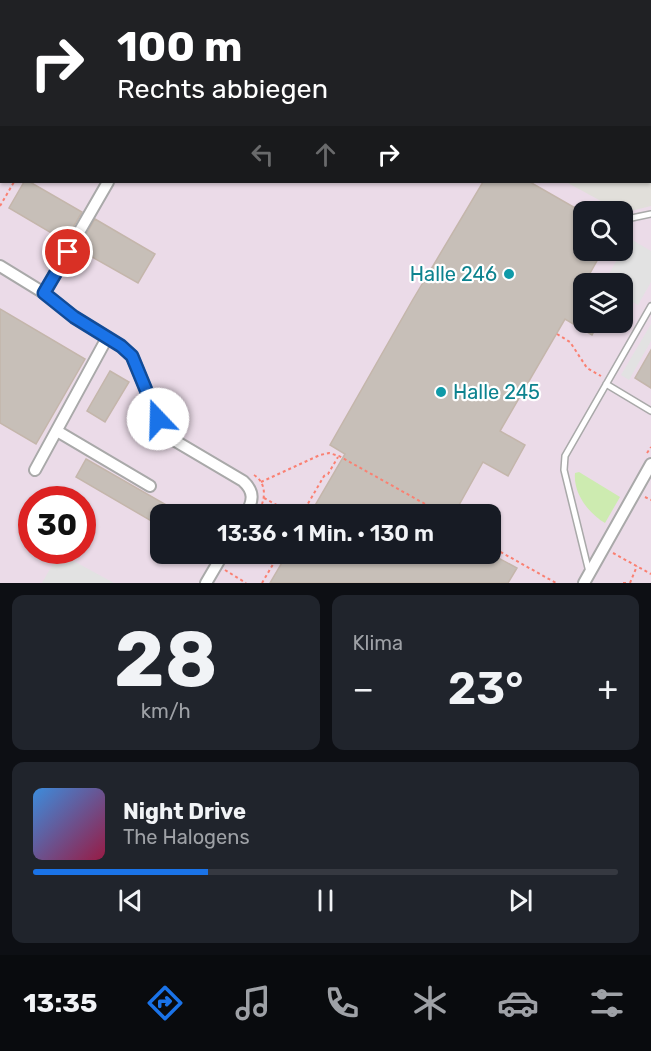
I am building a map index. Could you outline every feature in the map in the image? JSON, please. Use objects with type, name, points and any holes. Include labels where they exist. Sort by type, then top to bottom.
[{"type":"street","points":[[44,293],[107,183]]},
{"type":"street","points":[[0,266],[44,293],[74,317],[132,356],[158,419],[166,432],[177,442],[243,481],[251,489],[250,504]]},
{"type":"street","points":[[35,470],[107,338]]},
{"type":"street","points":[[57,431],[150,486]]},
{"type":"street","points":[[584,583],[651,464]]},
{"type":"street","points":[[206,583],[217,564]]},
{"type":"lane","points":[[633,218],[651,214]]},
{"type":"lane","points":[[590,573],[564,470],[565,456],[651,306]]},
{"type":"lane","points":[[607,382],[651,411]]},
{"type":"path","points":[[0,206],[13,183]]},
{"type":"path","points":[[556,334],[570,342],[587,368],[607,382]]},
{"type":"path","points":[[261,482],[329,453],[339,456],[425,504]]},
{"type":"path","points":[[308,504],[339,456]]},
{"type":"path","points":[[645,497],[651,500]]},
{"type":"path","points":[[264,498],[275,504]]},
{"type":"path","points":[[501,552],[556,583]]},
{"type":"path","points":[[613,553],[651,574]]},
{"type":"path","points":[[262,583],[273,564]]},
{"type":"path","points":[[623,583],[629,583],[637,566]]},
{"type":"path","points":[[225,570],[246,583]]},
{"type":"shaded area","points":[[0,183],[651,183],[651,583],[0,583]]},
{"type":"shaded area","points":[[568,183],[651,183],[651,206],[633,210],[633,201],[601,201]]},
{"type":"shaded area","points":[[633,240],[651,251],[651,282],[638,305],[633,302],[633,273],[610,273],[616,261],[633,261]]},
{"type":"shaded area","points":[[651,324],[651,341],[629,380],[621,375]]},
{"type":"shaded area","points":[[53,564],[79,564],[114,583],[42,583]]},
{"type":"green space","points":[[579,472],[620,497],[605,523],[593,514],[579,495],[575,473]]},
{"type":"building","points":[[23,183],[32,183],[82,212],[65,241],[9,208]]},
{"type":"building","points":[[482,183],[532,183],[573,207],[573,261],[597,261],[590,273],[573,273],[573,324],[565,319],[500,431],[525,445],[508,476],[483,462],[460,504],[316,504],[345,454],[330,445]]},
{"type":"building","points":[[95,219],[155,254],[138,283],[78,249]]},
{"type":"building","points":[[0,309],[85,359],[36,444],[0,423]]},
{"type":"building","points":[[651,350],[651,388],[635,378]]},
{"type":"building","points":[[110,371],[129,382],[105,422],[87,411]]},
{"type":"building","points":[[86,459],[165,504],[150,504],[150,520],[96,489],[96,486],[91,486],[76,477]]},
{"type":"building","points":[[501,559],[517,568],[508,583],[270,583],[281,564],[501,564]]},
{"type":"place","name":"Halle 246","points":[[509,274]]},
{"type":"place","name":"Halle 245","points":[[441,392]]},
{"type":"route","points":[[68,252],[44,293],[74,317],[121,346],[132,356],[158,419]]}]
